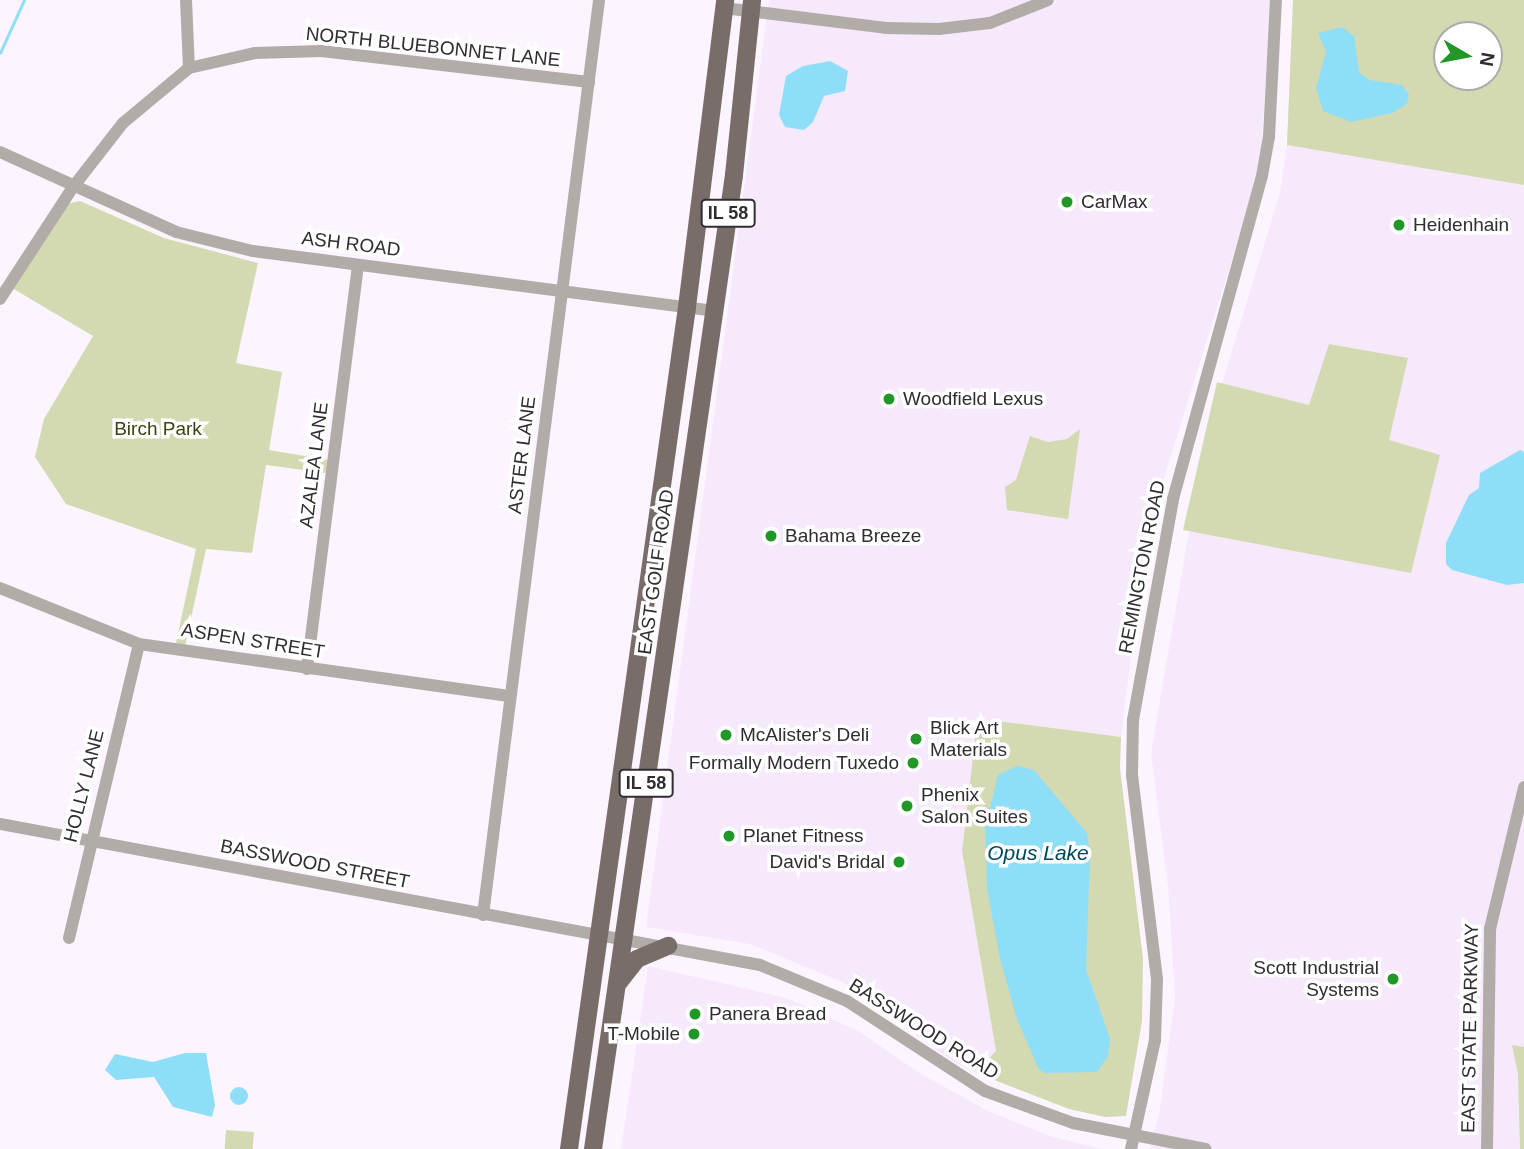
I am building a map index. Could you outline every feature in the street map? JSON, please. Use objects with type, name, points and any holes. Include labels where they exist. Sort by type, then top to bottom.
[{"type":"main road","name":"EAST GOLF ROAD","points":[[569,1149],[602,934],[687,307],[724,4]]},
{"type":"main road","name":"EAST GOLF ROAD","points":[[593,1149],[715,312],[751,5]]},
{"type":"main road","points":[[617,985],[637,958],[668,946]]},
{"type":"street","points":[[186,0],[189,68]]},
{"type":"street","name":"ASTER LANE","points":[[483,915],[599,0]]},
{"type":"street","points":[[724,4],[751,5],[886,28],[939,29],[990,23],[1048,0]]},
{"type":"street","name":"REMINGTON ROAD","points":[[1131,1149],[1155,1040],[1157,979],[1132,775],[1133,719],[1173,499],[1262,176],[1269,137],[1276,0]]},
{"type":"street","name":"NORTH BLUEBONNET LANE","points":[[0,299],[73,187],[123,123],[189,68],[255,53],[321,51],[589,82]]},
{"type":"street","name":"ASH ROAD","points":[[0,152],[176,232],[253,251],[563,289],[715,312]]},
{"type":"street","name":"AZALEA LANE","points":[[307,669],[358,265]]},
{"type":"street","name":"ASPEN STREET","points":[[0,588],[139,644],[510,696]]},
{"type":"street","name":"HOLLY LANE","points":[[69,938],[89,841],[139,644]]},
{"type":"street","name":"EAST STATE PARKWAY","points":[[1487,1149],[1489,939],[1497,886],[1524,787]]},
{"type":"street","name":"BASSWOOD STREET","points":[[0,824],[483,915],[624,937]]},
{"type":"street","name":"BASSWOOD ROAD","points":[[624,937],[790,976],[847,1001],[985,1091],[1073,1123],[1205,1149]]},
{"type":"shaded area","points":[[769,0],[1271,0],[1261,151],[1248,208],[1146,536],[1121,737],[990,720],[977,723],[962,851],[996,1051],[980,1075],[954,1062],[842,982],[750,944],[646,927]]},
{"type":"shaded area","points":[[1293,0],[1524,0],[1524,1149],[1150,1149],[1159,1114],[1175,998],[1168,887],[1151,753],[1187,543],[1223,380],[1280,193],[1287,145]]},
{"type":"shaded area","points":[[648,966],[787,998],[860,1032],[918,1072],[988,1111],[1050,1136],[1102,1149],[621,1149]]},
{"type":"green space","points":[[1293,0],[1524,0],[1524,185],[1287,145]]},
{"type":"green space","name":"Birch Park","points":[[80,201],[164,238],[258,263],[236,363],[282,372],[269,450],[329,460],[326,473],[266,465],[252,553],[206,549],[185,646],[176,643],[196,549],[66,504],[35,457],[44,419],[93,336],[12,288],[66,204]]},
{"type":"green space","points":[[1329,344],[1408,358],[1389,440],[1440,455],[1411,573],[1183,530],[1217,382],[1309,405]]},
{"type":"green space","points":[[1080,429],[1068,519],[1007,510],[1005,487],[1016,480],[1030,436],[1048,442],[1067,439]]},
{"type":"green space","points":[[990,720],[1121,737],[1120,768],[1143,959],[1142,1021],[1126,1116],[1105,1117],[1069,1109],[984,1076],[983,1065],[996,1051],[962,851],[977,723]]},
{"type":"green space","points":[[1512,1045],[1524,1047],[1524,1149],[1520,1149],[1518,1074]]},
{"type":"green space","points":[[226,1130],[254,1132],[253,1149],[225,1149]]},
{"type":"water","points":[[1342,27],[1354,36],[1359,72],[1370,80],[1402,85],[1409,95],[1407,104],[1392,113],[1351,122],[1323,111],[1316,88],[1326,52],[1318,33]]},
{"type":"water","points":[[830,61],[848,71],[845,91],[824,96],[813,122],[804,130],[785,127],[779,115],[786,76],[803,66]]},
{"type":"water","points":[[1520,450],[1524,452],[1524,583],[1507,585],[1452,570],[1446,564],[1446,543],[1469,495],[1479,488],[1480,473]]},
{"type":"water","name":"Opus Lake","points":[[1017,766],[1034,770],[1087,833],[1090,855],[1086,969],[1110,1039],[1108,1056],[1097,1072],[1046,1073],[1039,1070],[1017,1019],[1000,959],[987,888],[985,828],[998,775]]},
{"type":"water","points":[[185,1053],[206,1053],[215,1105],[212,1117],[173,1107],[154,1077],[116,1080],[105,1070],[115,1054],[153,1062]]},
{"type":"water","points":[[239,1087],[245,1090],[248,1096],[245,1102],[239,1105],[233,1102],[230,1096],[233,1090]]},
{"type":"waterway","points":[[0,53],[24,0]]},
{"type":"place","name":"CarMax","points":[[1067,202]]},
{"type":"place","name":"Heidenhain","points":[[1399,225]]},
{"type":"place","name":"Woodfield Lexus","points":[[889,399]]},
{"type":"place","name":"Bahama Breeze","points":[[771,536]]},
{"type":"place","name":"McAlister's Deli","points":[[726,735]]},
{"type":"place","name":"Blick Art Materials","points":[[916,739]]},
{"type":"place","name":"Formally Modern Tuxedo","points":[[913,763]]},
{"type":"place","name":"Phenix Salon Suites","points":[[907,806]]},
{"type":"place","name":"Planet Fitness","points":[[729,836]]},
{"type":"place","name":"David's Bridal","points":[[899,862]]},
{"type":"place","name":"Scott Industrial Systems","points":[[1393,979]]},
{"type":"place","name":"Panera Bread","points":[[695,1014]]},
{"type":"place","name":"T-Mobile","points":[[694,1034]]}]
